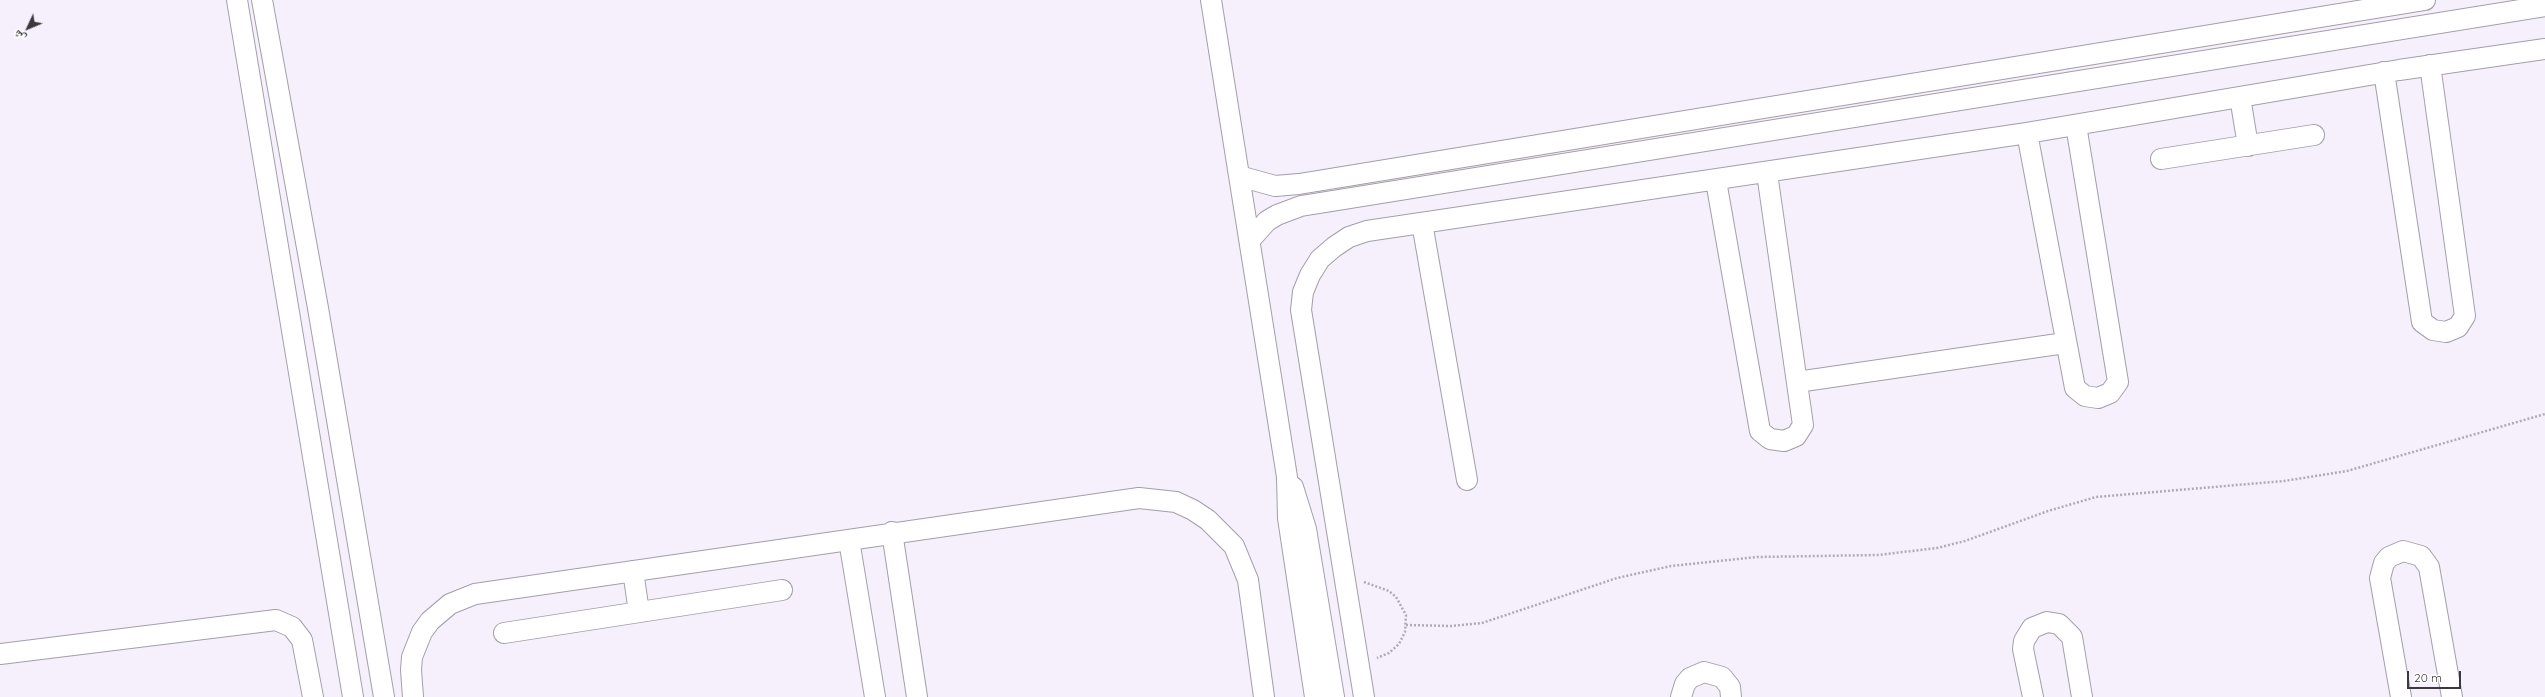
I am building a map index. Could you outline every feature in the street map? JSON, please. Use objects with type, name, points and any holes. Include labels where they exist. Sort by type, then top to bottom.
[{"type":"street","points":[[237,0],[353,697]]},
{"type":"street","points":[[262,0],[318,308],[384,697]]},
{"type":"street","points":[[1211,0],[1287,477],[1288,518],[1315,697]]},
{"type":"street","points":[[1239,176],[1275,186],[1299,184],[2425,0]]},
{"type":"street","points":[[1250,240],[1267,221],[1277,215],[1301,206],[2473,8],[2545,6]]},
{"type":"street","points":[[1364,697],[1302,329],[1301,310],[1304,292],[1310,275],[1320,260],[1334,247],[1349,237],[1367,231],[1716,181],[2027,133],[2384,72],[2545,48]]},
{"type":"street","points":[[2384,72],[2422,322],[2433,330],[2446,332],[2458,327],[2465,316],[2430,65]]},
{"type":"street","points":[[2240,97],[2248,146]]},
{"type":"street","points":[[2027,133],[2065,343],[2075,388],[2079,393],[2085,396],[2098,398],[2110,393],[2118,382],[2076,125]]},
{"type":"street","points":[[2161,159],[2314,135]]},
{"type":"street","points":[[1716,181],[1760,431],[1770,440],[1784,441],[1796,436],[1803,425],[1767,173]]},
{"type":"street","points":[[1422,223],[1467,480]]},
{"type":"street","points":[[1797,382],[2065,343]]},
{"type":"street","points":[[1287,477],[1299,502],[1304,522],[1334,697]]},
{"type":"street","points":[[413,697],[411,670],[416,644],[430,621],[450,604],[475,594],[849,540],[892,532],[1139,498],[1176,502],[1192,510],[1222,532],[1242,563],[1248,580],[1264,697]]},
{"type":"street","points":[[892,532],[917,697]]},
{"type":"street","points":[[849,540],[875,697]]},
{"type":"street","points":[[2401,697],[2380,578],[2384,563],[2389,557],[2403,551],[2421,556],[2429,567],[2452,697]]},
{"type":"street","points":[[633,571],[639,612]]},
{"type":"street","points":[[504,633],[782,590]]},
{"type":"street","points":[[0,654],[276,620],[292,627],[302,640],[313,697]]},
{"type":"street","points":[[2033,697],[2023,649],[2024,641],[2032,628],[2047,622],[2059,624],[2072,637],[2082,697]]},
{"type":"street","points":[[1681,697],[1685,684],[1690,678],[1704,672],[1722,677],[1730,687],[1731,697]]},
{"type":"path","points":[[1406,625],[1451,626],[1482,623],[1617,578],[1698,562],[1757,557],[1878,555],[1937,548],[1965,541],[2054,509],[2096,497],[2284,481],[2324,476],[2378,464],[2499,426],[2545,414]]},
{"type":"path","points":[[1343,575],[1379,587],[1396,597],[1404,610],[1406,625],[1403,638],[1395,648],[1359,666]]}]
